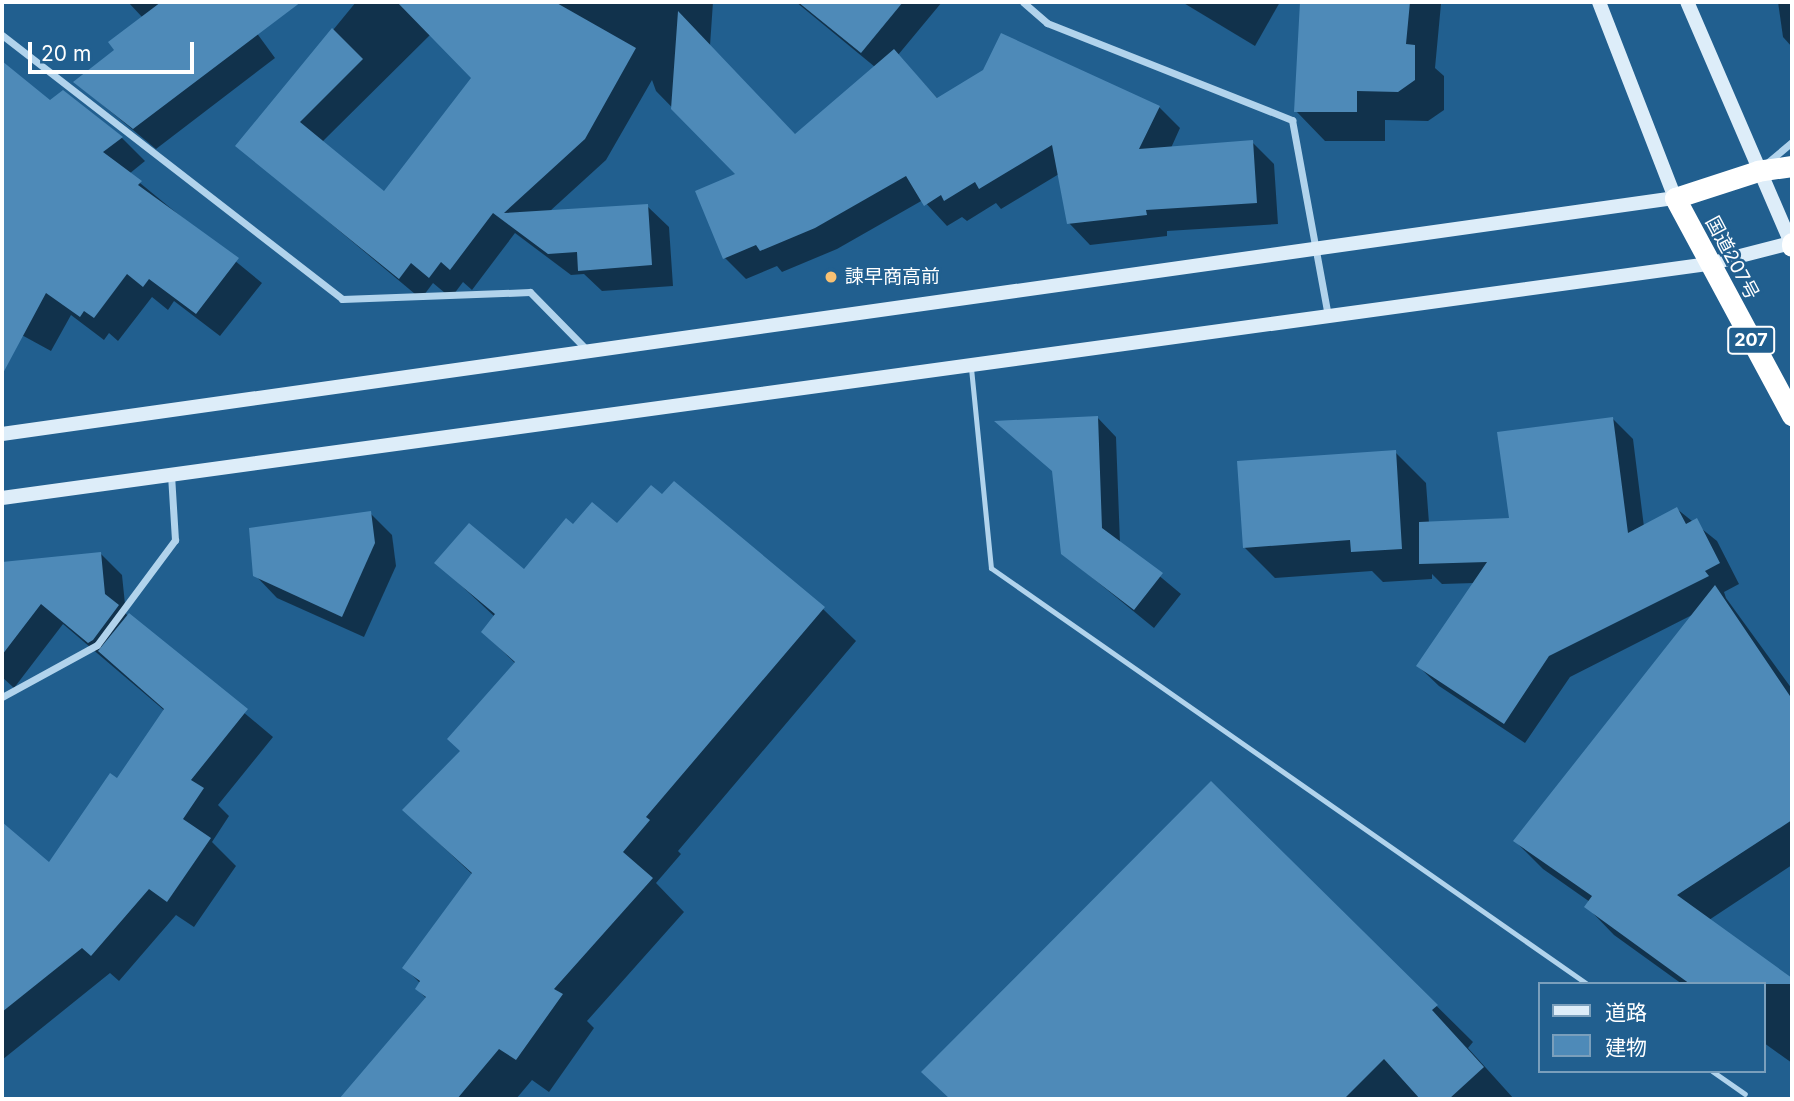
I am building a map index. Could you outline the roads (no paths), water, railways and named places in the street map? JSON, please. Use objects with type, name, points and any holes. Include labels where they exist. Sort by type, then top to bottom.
[{"type":"highway","name":"国道207号","points":[[1792,166],[1758,171],[1675,198],[1792,415]]},
{"type":"street","points":[[1023,2],[1047,23],[1292,120],[1328,317]]},
{"type":"street","points":[[2,434],[591,354],[1675,198],[1599,2]]},
{"type":"street","points":[[2,498],[1709,264],[1792,244],[1686,2]]},
{"type":"street","points":[[2,35],[342,299],[530,292],[591,354]]},
{"type":"street","points":[[1758,171],[1792,142]]},
{"type":"street","points":[[2,697],[97,645],[175,540],[171,474]]},
{"type":"lane","points":[[971,365],[991,568],[1584,982]]},
{"type":"lane","points":[[1715,1073],[1745,1094]]},
{"type":"place","name":"諫早商高前","points":[[831,277]]}]
